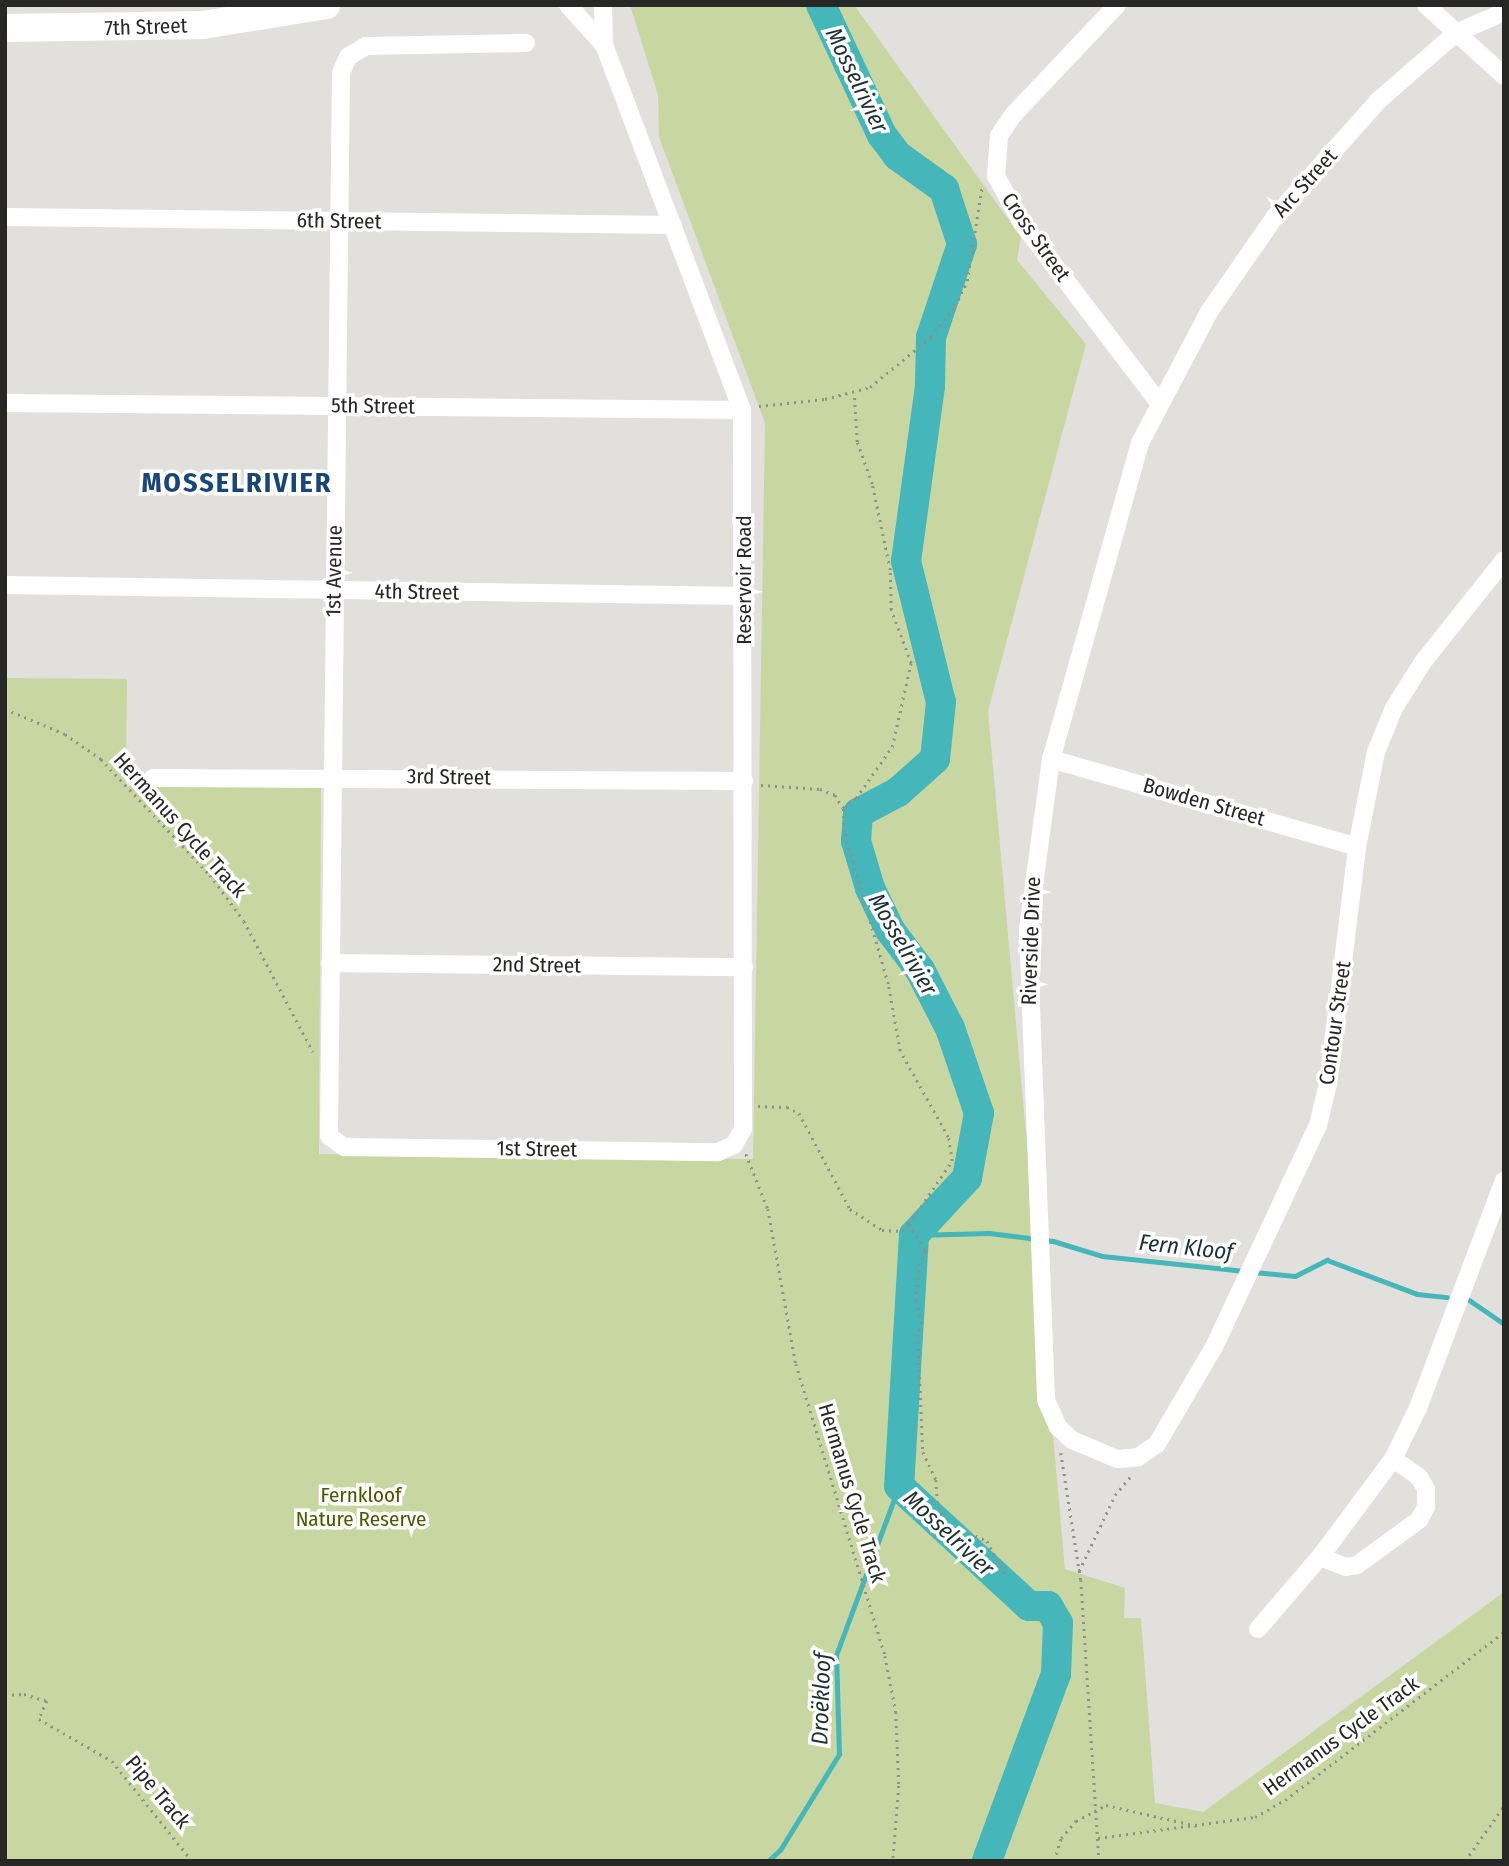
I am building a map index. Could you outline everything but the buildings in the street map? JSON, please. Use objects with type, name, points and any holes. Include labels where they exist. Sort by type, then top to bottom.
[{"type":"main road","name":"7th Street","points":[[5,28],[203,25],[326,5]]},
{"type":"street","name":"Reservoir Road","points":[[568,5],[604,45]]},
{"type":"street","name":"Reservoir Road","points":[[603,5],[604,45],[742,410],[744,1106],[739,1140]]},
{"type":"street","name":"Cross Street","points":[[1117,5],[1013,115],[999,136],[996,176],[1022,223],[1159,403]]},
{"type":"street","points":[[1426,5],[1504,76]]},
{"type":"street","name":"Arc Street","points":[[1159,403],[1209,312],[1274,218],[1379,100],[1456,33],[1504,12]]},
{"type":"street","name":"1st Avenue","points":[[332,1141],[330,963],[341,73],[354,51],[372,45],[526,43]]},
{"type":"street","name":"6th Street","points":[[5,217],[673,225]]},
{"type":"street","name":"5th Street","points":[[5,403],[742,410]]},
{"type":"street","name":"Riverside Drive","points":[[1058,1427],[1046,1400],[1027,940],[1051,759],[1140,443],[1159,403]]},
{"type":"street","name":"Contour Street","points":[[1058,1427],[1072,1440],[1116,1459],[1138,1457],[1157,1444],[1246,1282],[1318,1125],[1328,1084],[1357,847],[1376,752],[1394,708],[1423,662],[1504,560]]},
{"type":"street","name":"4th Street","points":[[5,585],[744,596]]},
{"type":"street","name":"Bowden Street","points":[[1051,759],[1357,847]]},
{"type":"street","name":"3rd Street","points":[[153,778],[332,776],[744,781]]},
{"type":"street","name":"2nd Street","points":[[330,963],[744,967]]},
{"type":"street","name":"1st Street","points":[[332,1141],[344,1147],[718,1152],[739,1140]]},
{"type":"street","points":[[1258,1629],[1320,1557],[1392,1459],[1418,1408],[1501,1202],[1504,1181]]},
{"type":"street","points":[[1320,1557],[1346,1567],[1357,1565],[1419,1520],[1426,1507],[1426,1489],[1419,1477],[1392,1459]]},
{"type":"path","points":[[742,410],[855,393],[886,375],[931,337],[956,306],[974,261],[978,194],[988,178],[996,176]]},
{"type":"path","points":[[843,808],[856,798],[892,747],[911,663],[891,610],[890,570],[872,484],[857,442],[855,393]]},
{"type":"path","name":"Hermanus Cycle Track","points":[[5,709],[65,734],[100,759],[210,875],[244,921],[291,1017],[330,1079]]},
{"type":"path","points":[[744,781],[782,789],[820,789],[835,795],[843,808],[844,832],[888,984],[900,1051],[953,1148],[952,1161],[940,1184],[909,1224],[893,1233],[850,1209],[799,1113],[787,1107],[744,1106]]},
{"type":"path","name":"Hermanus Cycle Track","points":[[739,1140],[768,1209],[796,1364],[886,1656],[898,1749],[893,1861]]},
{"type":"path","points":[[909,1224],[926,1251],[919,1264],[916,1301],[922,1322],[918,1335],[923,1452],[936,1480],[937,1507],[950,1524],[987,1541],[1007,1578]]},
{"type":"path","points":[[1058,1427],[1079,1571],[1099,1861]]},
{"type":"path","points":[[1079,1571],[1115,1495],[1132,1475]]},
{"type":"path","name":"Hermanus Cycle Track","points":[[1098,1838],[1205,1827],[1255,1817],[1285,1800],[1504,1632]]},
{"type":"path","name":"Pipe Track","points":[[5,1695],[24,1694],[47,1701],[39,1718],[112,1761],[192,1861]]},
{"type":"path","points":[[1054,1861],[1061,1838],[1076,1821],[1106,1805],[1129,1807],[1177,1823],[1205,1827]]},
{"type":"path","points":[[1465,1861],[1504,1806]]},
{"type":"green space","name":"Fernkloof Nature Reserve","points":[[630,5],[854,5],[1021,237],[1017,260],[1086,344],[988,711],[1065,1569],[1125,1588],[1124,1618],[1141,1618],[1155,1803],[1203,1812],[1504,1592],[1504,1861],[5,1861],[5,678],[127,679],[126,786],[321,788],[319,1154],[753,1159],[765,423],[659,137],[658,95]]},
{"type":"waterway","name":"Mosselrivier","points":[[821,5],[882,135],[898,156],[944,189],[962,244],[931,337],[930,386],[906,561],[941,702],[935,759],[898,792],[858,813],[856,841],[870,888],[890,930],[920,970],[950,1028],[979,1113],[967,1178],[914,1235],[899,1486],[1029,1606],[1048,1606],[1058,1623],[1056,1674],[987,1861]]},
{"type":"waterway","name":"Fern Kloof","points":[[914,1235],[989,1233],[1053,1241],[1102,1256],[1244,1271]]},
{"type":"waterway","name":"Fern Kloof","points":[[1254,1272],[1295,1276],[1327,1260],[1417,1294],[1447,1297]]},
{"type":"waterway","name":"Fern Kloof","points":[[1469,1300],[1504,1324]]},
{"type":"waterway","name":"Droëkloof","points":[[768,1861],[780,1850],[839,1754],[836,1655],[899,1486]]},
{"type":"district","name":"MOSSELRIVIER","points":[[237,483]]}]
